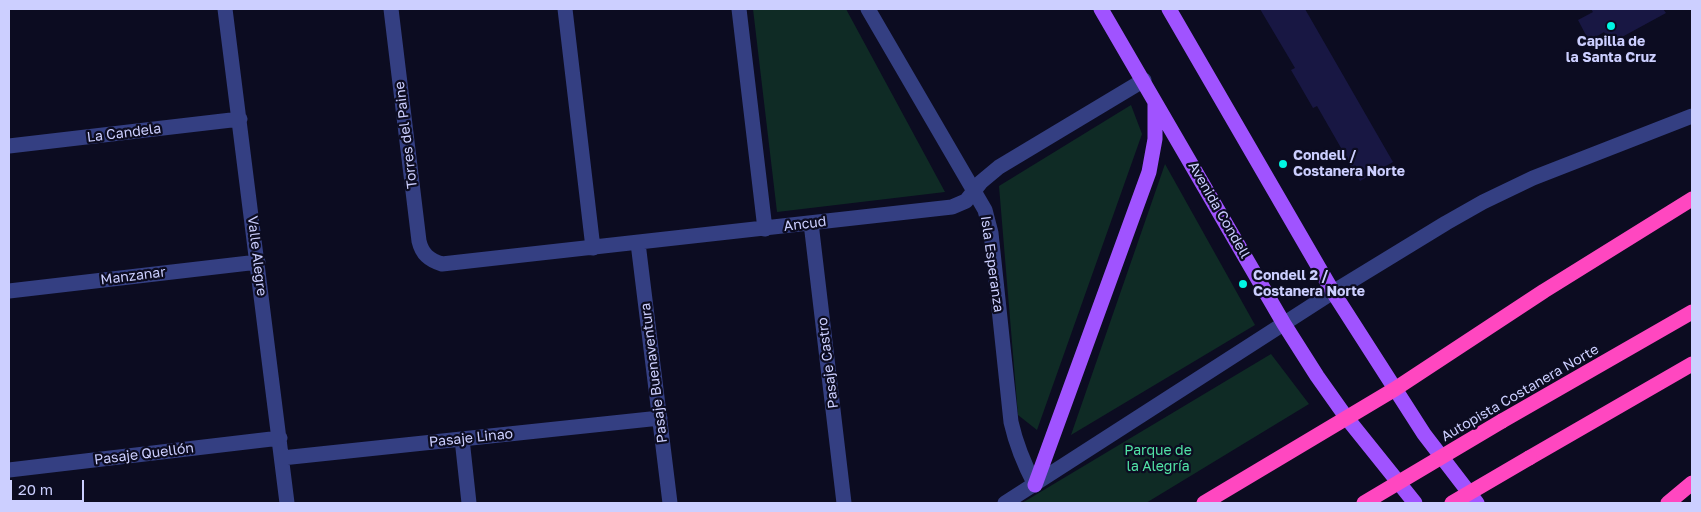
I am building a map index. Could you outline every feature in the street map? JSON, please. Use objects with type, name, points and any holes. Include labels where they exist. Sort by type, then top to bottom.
[{"type":"highway","points":[[1204,503],[1395,389],[1544,291],[1692,199]]},
{"type":"highway","name":"Autopista Costanera Norte","points":[[1364,503],[1692,312]]},
{"type":"highway","points":[[1452,503],[1692,364]]},
{"type":"highway","points":[[1668,503],[1692,483]]},
{"type":"main road","name":"Avenida Condell","points":[[1101,9],[1144,80],[1284,324],[1317,376],[1346,417],[1415,503]]},
{"type":"main road","points":[[1169,9],[1333,292],[1430,441],[1477,503]]},
{"type":"main road","points":[[1036,485],[1148,172],[1155,139],[1154,99]]},
{"type":"street","name":"Valle Alegre","points":[[226,9],[287,503]]},
{"type":"street","name":"Torres del Paine","points":[[391,9],[420,248],[429,259]]},
{"type":"street","points":[[566,9],[593,248]]},
{"type":"street","points":[[739,9],[765,229]]},
{"type":"street","name":"Isla Esperanza","points":[[868,9],[985,210],[989,221],[1011,422],[1024,464],[1036,485]]},
{"type":"street","name":"Ancud","points":[[429,259],[442,264],[952,207],[966,201],[990,174],[999,167],[1144,80]]},
{"type":"street","points":[[1005,503],[1036,485],[1333,292],[1483,202],[1542,174],[1692,116]]},
{"type":"street","name":"La Candela","points":[[9,146],[240,119]]},
{"type":"street","name":"Pasaje Castro","points":[[811,224],[844,503]]},
{"type":"street","name":"Pasaje Buenaventura","points":[[638,243],[670,503]]},
{"type":"street","name":"Manzanar","points":[[9,291],[258,262]]},
{"type":"street","name":"Pasaje Linao","points":[[282,458],[660,418]]},
{"type":"street","name":"Pasaje Quellón","points":[[9,470],[280,438]]},
{"type":"street","points":[[462,439],[470,503]]},
{"type":"green space","points":[[753,9],[846,9],[945,192],[777,212]]},
{"type":"green space","points":[[1131,105],[1142,134],[1037,430],[1018,415],[999,186]]},
{"type":"green space","points":[[1165,164],[1255,325],[1071,435]]},
{"type":"green space","name":"Parque de la Alegría","points":[[1271,354],[1309,404],[1146,503],[1022,503]]},
{"type":"building","points":[[1260,9],[1305,9],[1393,162],[1360,181],[1317,106],[1313,108],[1291,70],[1295,68]]},
{"type":"building","name":"Capilla de la Santa Cruz","points":[[1591,9],[1663,9],[1666,13],[1611,43],[1604,32],[1589,41],[1578,20],[1593,12]]},
{"type":"place","name":"Capilla de la Santa Cruz","points":[[1611,26]]},
{"type":"place","name":"Condell / Costanera Norte","points":[[1283,164]]},
{"type":"place","name":"Condell 2 / Costanera Norte","points":[[1243,284]]}]
